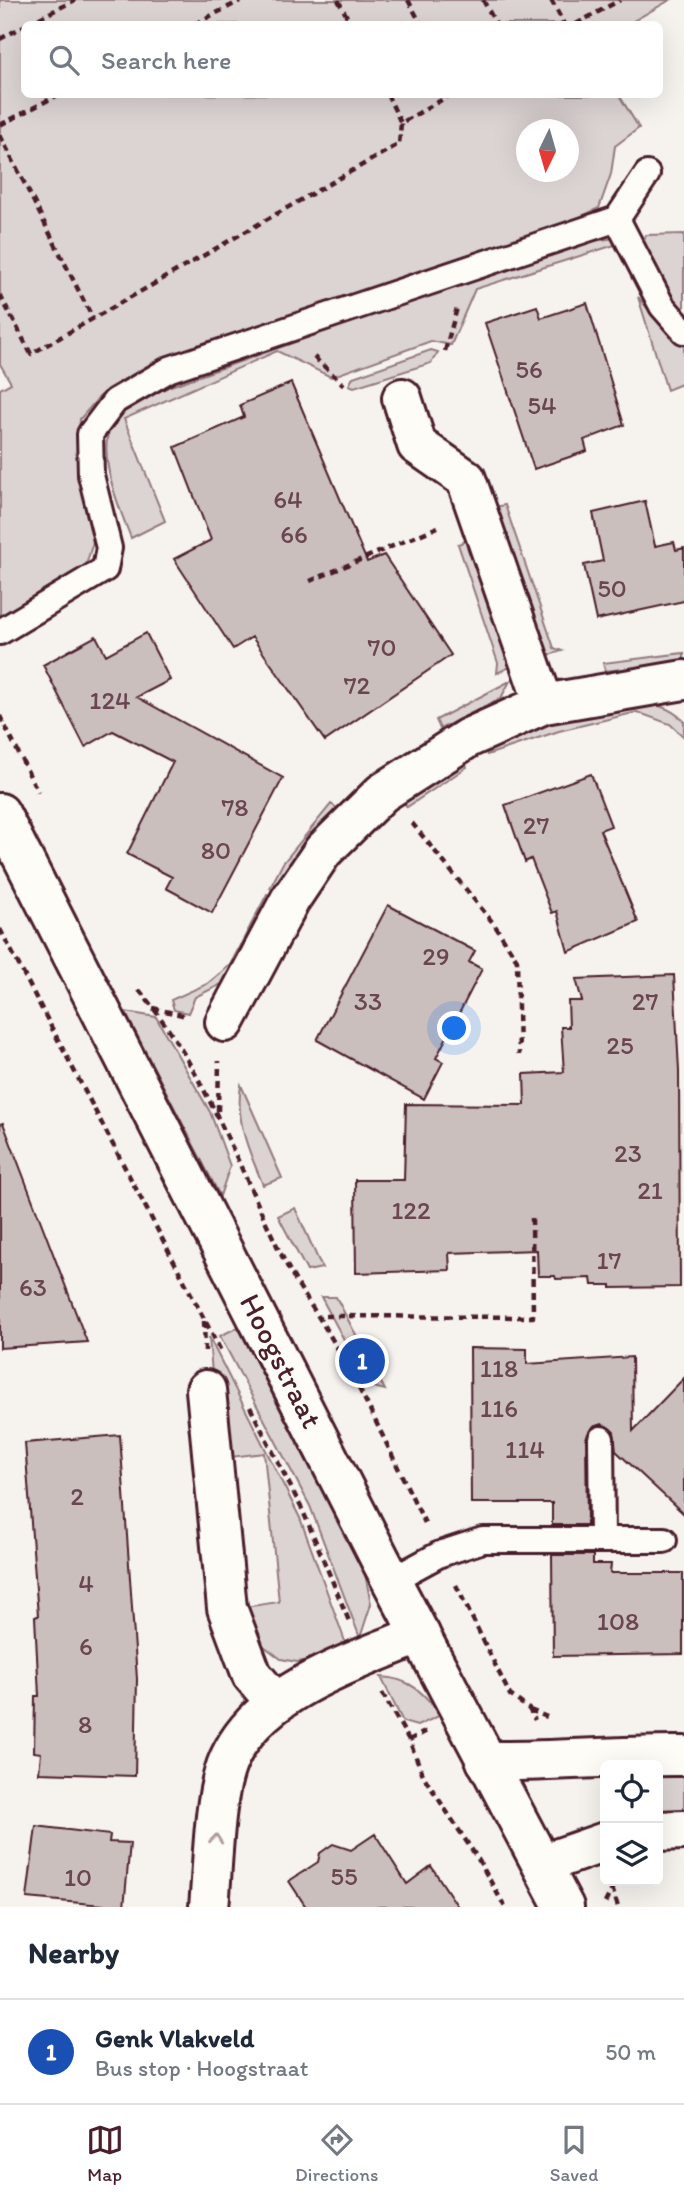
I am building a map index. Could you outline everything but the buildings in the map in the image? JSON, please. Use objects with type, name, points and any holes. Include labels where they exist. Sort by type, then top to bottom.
[{"type":"street","points":[[402,398],[417,445],[466,479],[544,704]]},
{"type":"street","points":[[225,1022],[290,900],[323,851],[382,793],[468,738],[544,704],[684,680]]},
{"type":"street","name":"Hoogstraat","points":[[0,813],[392,1580],[564,1907]]},
{"type":"street","points":[[217,1377],[227,1608],[252,1675],[276,1703]]},
{"type":"street","points":[[209,1907],[220,1795],[228,1761],[245,1732],[276,1703],[317,1679],[420,1634]]},
{"type":"street","points":[[638,1760],[684,1756]]},
{"type":"street","points":[[486,1761],[600,1761]]},
{"type":"street","points":[[663,1831],[684,1830]]},
{"type":"street","points":[[542,1864],[600,1844]]},
{"type":"lane","points":[[0,632],[105,569],[109,548],[91,475],[90,434],[115,401],[170,369],[617,219],[647,174]]},
{"type":"lane","points":[[617,219],[662,306],[684,331]]},
{"type":"lane","points":[[601,1440],[602,1538]]},
{"type":"lane","points":[[392,1580],[440,1554],[483,1540],[664,1540]]},
{"type":"path","points":[[34,21],[75,0]]},
{"type":"path","points":[[201,21],[242,0]]},
{"type":"path","points":[[338,0],[349,21]]},
{"type":"path","points":[[408,0],[419,21]]},
{"type":"path","points":[[483,0],[494,21]]},
{"type":"path","points":[[551,0],[562,21]]},
{"type":"path","points":[[582,21],[620,0]]},
{"type":"path","points":[[0,39],[21,28]]},
{"type":"path","points":[[0,125],[52,98]]},
{"type":"path","points":[[0,295],[31,354],[399,144],[401,123],[389,98]]},
{"type":"path","points":[[401,123],[445,98]]},
{"type":"path","points":[[0,135],[93,319]]},
{"type":"path","points":[[445,351],[460,298]]},
{"type":"path","points":[[309,353],[344,385]]},
{"type":"path","points":[[310,582],[442,525]]},
{"type":"path","points":[[0,716],[42,800]]},
{"type":"path","points":[[405,815],[494,925],[517,960],[519,1055]]},
{"type":"path","points":[[0,929],[217,1377]]},
{"type":"path","points":[[137,987],[155,1009],[218,1112],[239,1168],[303,1297],[326,1329],[510,1695],[529,1709],[560,1762]]},
{"type":"path","points":[[143,1007],[188,1016]]},
{"type":"path","points":[[218,1068],[218,1112]]},
{"type":"path","points":[[325,1317],[533,1317],[532,1217]]},
{"type":"path","points":[[247,1401],[303,1511],[351,1626]]},
{"type":"path","points":[[380,1690],[409,1740],[424,1777],[478,1859],[505,1907]]},
{"type":"path","points":[[603,1907],[612,1888]]},
{"type":"path","points":[[612,1888],[618,1907]]},
{"type":"shaded area","points":[[0,0],[670,0],[633,21],[21,21],[21,98],[621,98],[639,128],[615,146],[611,174],[599,208],[563,225],[176,355],[100,396],[80,419],[78,446],[93,542],[86,565],[0,620],[0,389],[11,383],[0,364]]},
{"type":"shaded area","points":[[684,234],[684,314],[670,302],[642,247],[646,235]]},
{"type":"shaded area","points":[[616,238],[621,243],[475,289],[451,345],[431,341],[331,377],[277,351],[124,419],[165,521],[131,538],[109,474],[107,440],[111,425],[120,413],[131,405],[168,387],[577,243]]},
{"type":"shaded area","points":[[638,297],[674,339],[684,344],[684,383],[667,390]]},
{"type":"shaded area","points":[[431,350],[438,352],[431,363],[354,387],[349,385],[353,377]]},
{"type":"shaded area","points":[[505,505],[554,648],[562,651],[546,656],[495,507]]},
{"type":"shaded area","points":[[468,540],[510,667],[497,673],[498,663],[458,544]]},
{"type":"shaded area","points":[[684,653],[684,662],[605,671],[603,663]]},
{"type":"shaded area","points":[[510,681],[501,698],[440,729],[436,720]]},
{"type":"shaded area","points":[[635,703],[655,705],[673,712],[684,721],[684,737],[670,724],[637,712],[559,731],[487,755],[485,746],[534,725]]},
{"type":"shaded area","points":[[462,757],[467,767],[407,807],[401,798]]},
{"type":"shaded area","points":[[331,804],[337,808],[310,839],[281,892],[270,888],[283,863]]},
{"type":"shaded area","points":[[267,894],[276,898],[226,982],[195,997],[188,1013],[174,1010],[171,1000],[207,984],[230,965]]},
{"type":"shaded area","points":[[125,1012],[156,1017],[210,1112],[230,1166],[220,1196]]},
{"type":"shaded area","points":[[241,1085],[282,1178],[263,1185],[248,1148],[242,1124]]},
{"type":"shaded area","points":[[295,1208],[322,1268],[307,1271],[278,1216]]},
{"type":"shaded area","points":[[321,1297],[336,1297],[385,1390],[369,1386]]},
{"type":"shaded area","points":[[238,1327],[365,1574],[371,1604],[360,1638],[310,1506],[220,1336]]},
{"type":"shaded area","points":[[209,1337],[300,1518],[346,1644],[326,1658],[297,1662],[281,1659],[260,1643],[244,1607],[279,1602],[264,1453],[231,1457],[213,1386]]},
{"type":"shaded area","points":[[381,1677],[400,1680],[416,1688],[441,1715],[417,1726],[403,1722]]},
{"type":"shaded area","points":[[684,1774],[684,1812],[663,1812],[663,1775]]},
{"type":"place","name":"Genk Vlakveld","points":[[362,1361]]}]
